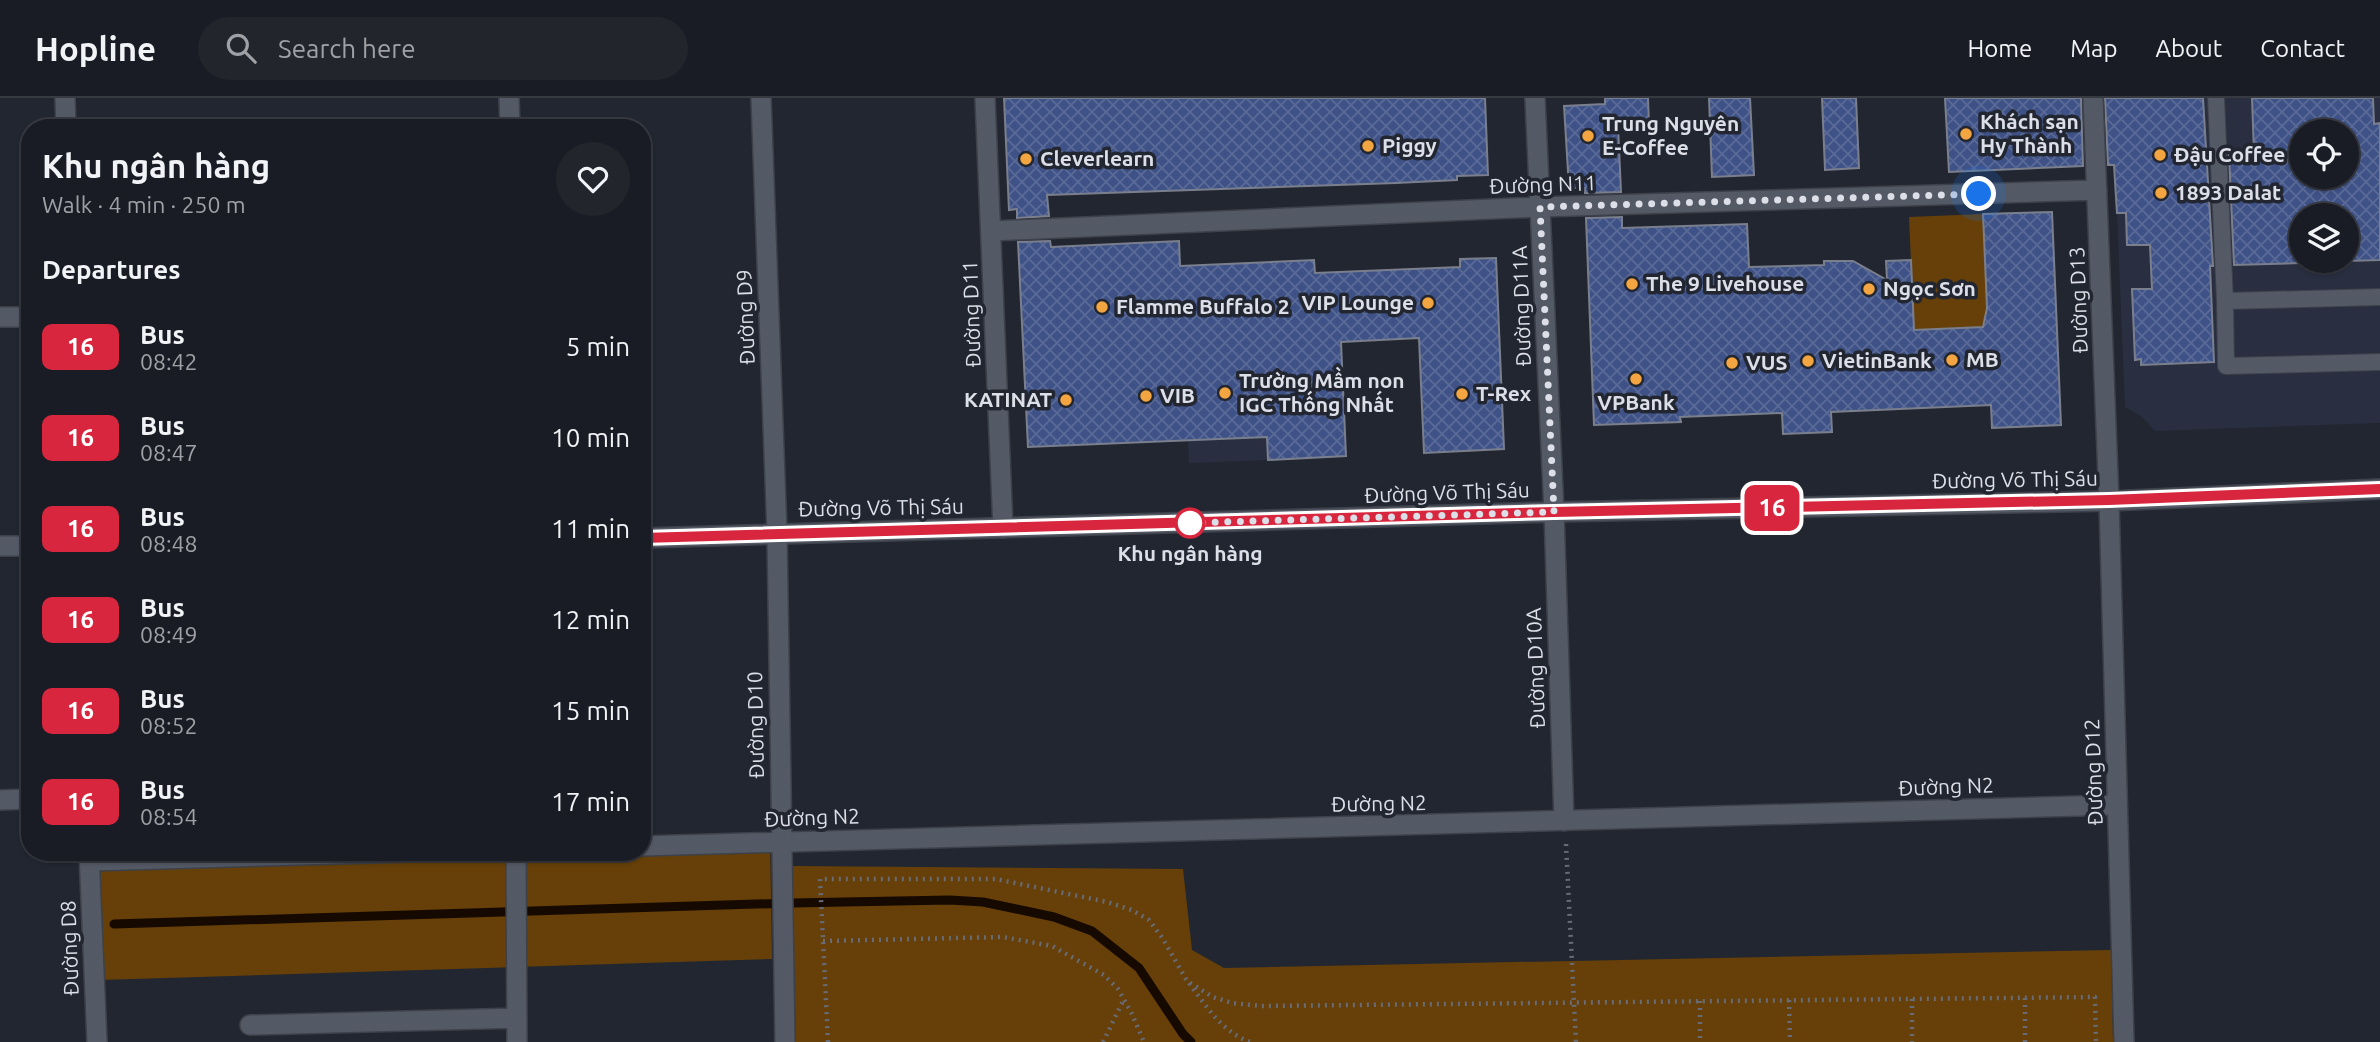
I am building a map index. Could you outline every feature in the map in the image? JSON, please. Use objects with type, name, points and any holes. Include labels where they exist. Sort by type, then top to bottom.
[{"type":"street","points":[[65,98],[66,119]]},
{"type":"street","points":[[509,98],[510,119]]},
{"type":"street","name":"Đường D9","points":[[761,98],[777,533]]},
{"type":"street","name":"Đường D11","points":[[985,98],[1003,528]]},
{"type":"street","name":"Đường D11A","points":[[1535,98],[1554,512]]},
{"type":"street","name":"Đường D13","points":[[2093,98],[2109,500]]},
{"type":"street","name":"Đường N11","points":[[992,231],[1540,207],[2097,190]]},
{"type":"street","points":[[0,317],[21,317]]},
{"type":"street","name":"Đường Võ Thị Sáu","points":[[651,538],[1554,512],[2109,500],[2380,489]]},
{"type":"street","name":"Đường D12","points":[[2109,500],[2124,1042]]},
{"type":"street","name":"Đường D10A","points":[[1554,512],[1564,821]]},
{"type":"street","name":"Đường D10","points":[[777,533],[785,1042]]},
{"type":"street","points":[[0,546],[21,546]]},
{"type":"street","points":[[0,800],[21,799]]},
{"type":"street","name":"Đường N2","points":[[651,846],[2118,805]]},
{"type":"street","name":"Đường D8","points":[[89,861],[97,1042]]},
{"type":"street","points":[[516,861],[517,1042]]},
{"type":"street","points":[[250,1025],[517,1018]]},
{"type":"lane","points":[[2216,98],[2227,366],[2380,362]]},
{"type":"lane","points":[[2225,301],[2380,297]]},
{"type":"path","points":[[1564,821],[1576,1042]]},
{"type":"path","points":[[828,1042],[820,879],[996,879],[1107,902],[1132,910],[1149,920],[1187,981],[1218,1022],[1231,1034],[1250,1042]]},
{"type":"path","points":[[823,941],[1003,937],[1052,946],[1104,975],[1118,989],[1144,1042]]},
{"type":"path","points":[[1187,981],[1232,1003],[1261,1006],[2095,997],[2096,1042]]},
{"type":"path","points":[[1103,1042],[1124,998]]},
{"type":"path","points":[[2025,998],[2025,1042]]},
{"type":"path","points":[[1912,999],[1912,1042]]},
{"type":"path","points":[[1789,1000],[1790,1042]]},
{"type":"path","points":[[1700,1002],[1700,1042]]},
{"type":"shaded area","points":[[2203,98],[2380,98],[2380,423],[2155,431],[2141,416],[2125,407],[2117,213],[2208,210]]},
{"type":"shaded area","points":[[1983,214],[1988,327],[1914,330],[1909,217]]},
{"type":"shaded area","name":"Trường Mầm non IGC Thống Nhất","points":[[1262,345],[1268,460],[1189,463],[1184,349]]},
{"type":"shaded area","points":[[770,839],[772,959],[100,980],[95,871],[303,861],[651,861],[651,851]]},
{"type":"shaded area","points":[[791,866],[1183,869],[1192,950],[1224,968],[2111,950],[2113,1042],[796,1042]]},
{"type":"building","points":[[1004,98],[1485,98],[1488,175],[1457,176],[1457,180],[1396,183],[1047,195],[1049,216],[1017,218],[1017,209],[1009,210]]},
{"type":"building","name":"Trung Nguyên E-Coffee","points":[[1605,98],[1648,98],[1649,125],[1618,126],[1621,192],[1585,193],[1585,188],[1569,188],[1564,106],[1605,104]]},
{"type":"building","points":[[1709,98],[1750,98],[1754,175],[1712,177]]},
{"type":"building","points":[[1822,98],[1856,98],[1859,168],[1825,170]]},
{"type":"building","points":[[1945,98],[2081,98],[2083,166],[1949,172]]},
{"type":"building","points":[[2105,98],[2203,98],[2213,266],[2210,266],[2214,362],[2141,365],[2141,359],[2135,360],[2132,289],[2152,289],[2150,245],[2127,245],[2126,213],[2117,213],[2114,165],[2108,165]]},
{"type":"building","points":[[2252,98],[2373,98],[2374,124],[2380,123],[2380,260],[2359,261],[2359,203],[2289,203],[2289,263],[2234,265],[2229,155],[2254,154]]},
{"type":"building","points":[[2052,212],[2061,425],[1992,428],[1991,405],[1831,412],[1832,432],[1783,434],[1782,413],[1680,417],[1681,422],[1594,425],[1586,218],[1622,217],[1622,228],[1747,224],[1749,267],[1824,265],[1824,261],[1853,261],[1887,280],[1886,261],[1911,260],[1914,330],[1983,327],[1987,308],[1983,214]]},
{"type":"building","points":[[1050,241],[1051,247],[1179,241],[1180,266],[1314,260],[1315,273],[1460,267],[1460,259],[1496,258],[1504,449],[1424,453],[1419,338],[1341,342],[1346,456],[1268,460],[1267,437],[1028,447],[1018,242]]},
{"type":"waterway","points":[[114,924],[792,903],[950,900],[983,902],[1054,917],[1092,931],[1139,968],[1191,1042]]},
{"type":"bus line","name":"16","points":[[651,538],[1554,512],[2109,500],[2380,489]]},
{"type":"place","name":"Khách sạn Hy Thành","points":[[1966,134]]},
{"type":"place","name":"Trung Nguyên E-Coffee","points":[[1588,136]]},
{"type":"place","name":"Piggy","points":[[1368,146]]},
{"type":"place","name":"Đậu Coffee","points":[[2160,155]]},
{"type":"place","name":"Cleverlearn","points":[[1026,159]]},
{"type":"place","name":"1893 Dalat","points":[[2161,193]]},
{"type":"place","name":"The 9 Livehouse","points":[[1632,284]]},
{"type":"place","name":"Ngọc Sơn","points":[[1869,289]]},
{"type":"place","name":"VIP Lounge","points":[[1428,303]]},
{"type":"place","name":"Flamme Buffalo 2","points":[[1102,307]]},
{"type":"place","name":"MB","points":[[1952,360]]},
{"type":"place","name":"VietinBank","points":[[1808,361]]},
{"type":"place","name":"VUS","points":[[1732,363]]},
{"type":"place","name":"VPBank","points":[[1636,379]]},
{"type":"place","name":"Trường Mầm non IGC Thống Nhất","points":[[1225,393]]},
{"type":"place","name":"T-Rex","points":[[1462,394]]},
{"type":"place","name":"VIB","points":[[1146,396]]},
{"type":"place","name":"KATINAT","points":[[1066,400]]},
{"type":"place","name":"Khu ngân hàng","points":[[1190,523]]},
{"type":"route","points":[[1190,523],[1554,512],[1540,207],[1979,194]]}]
